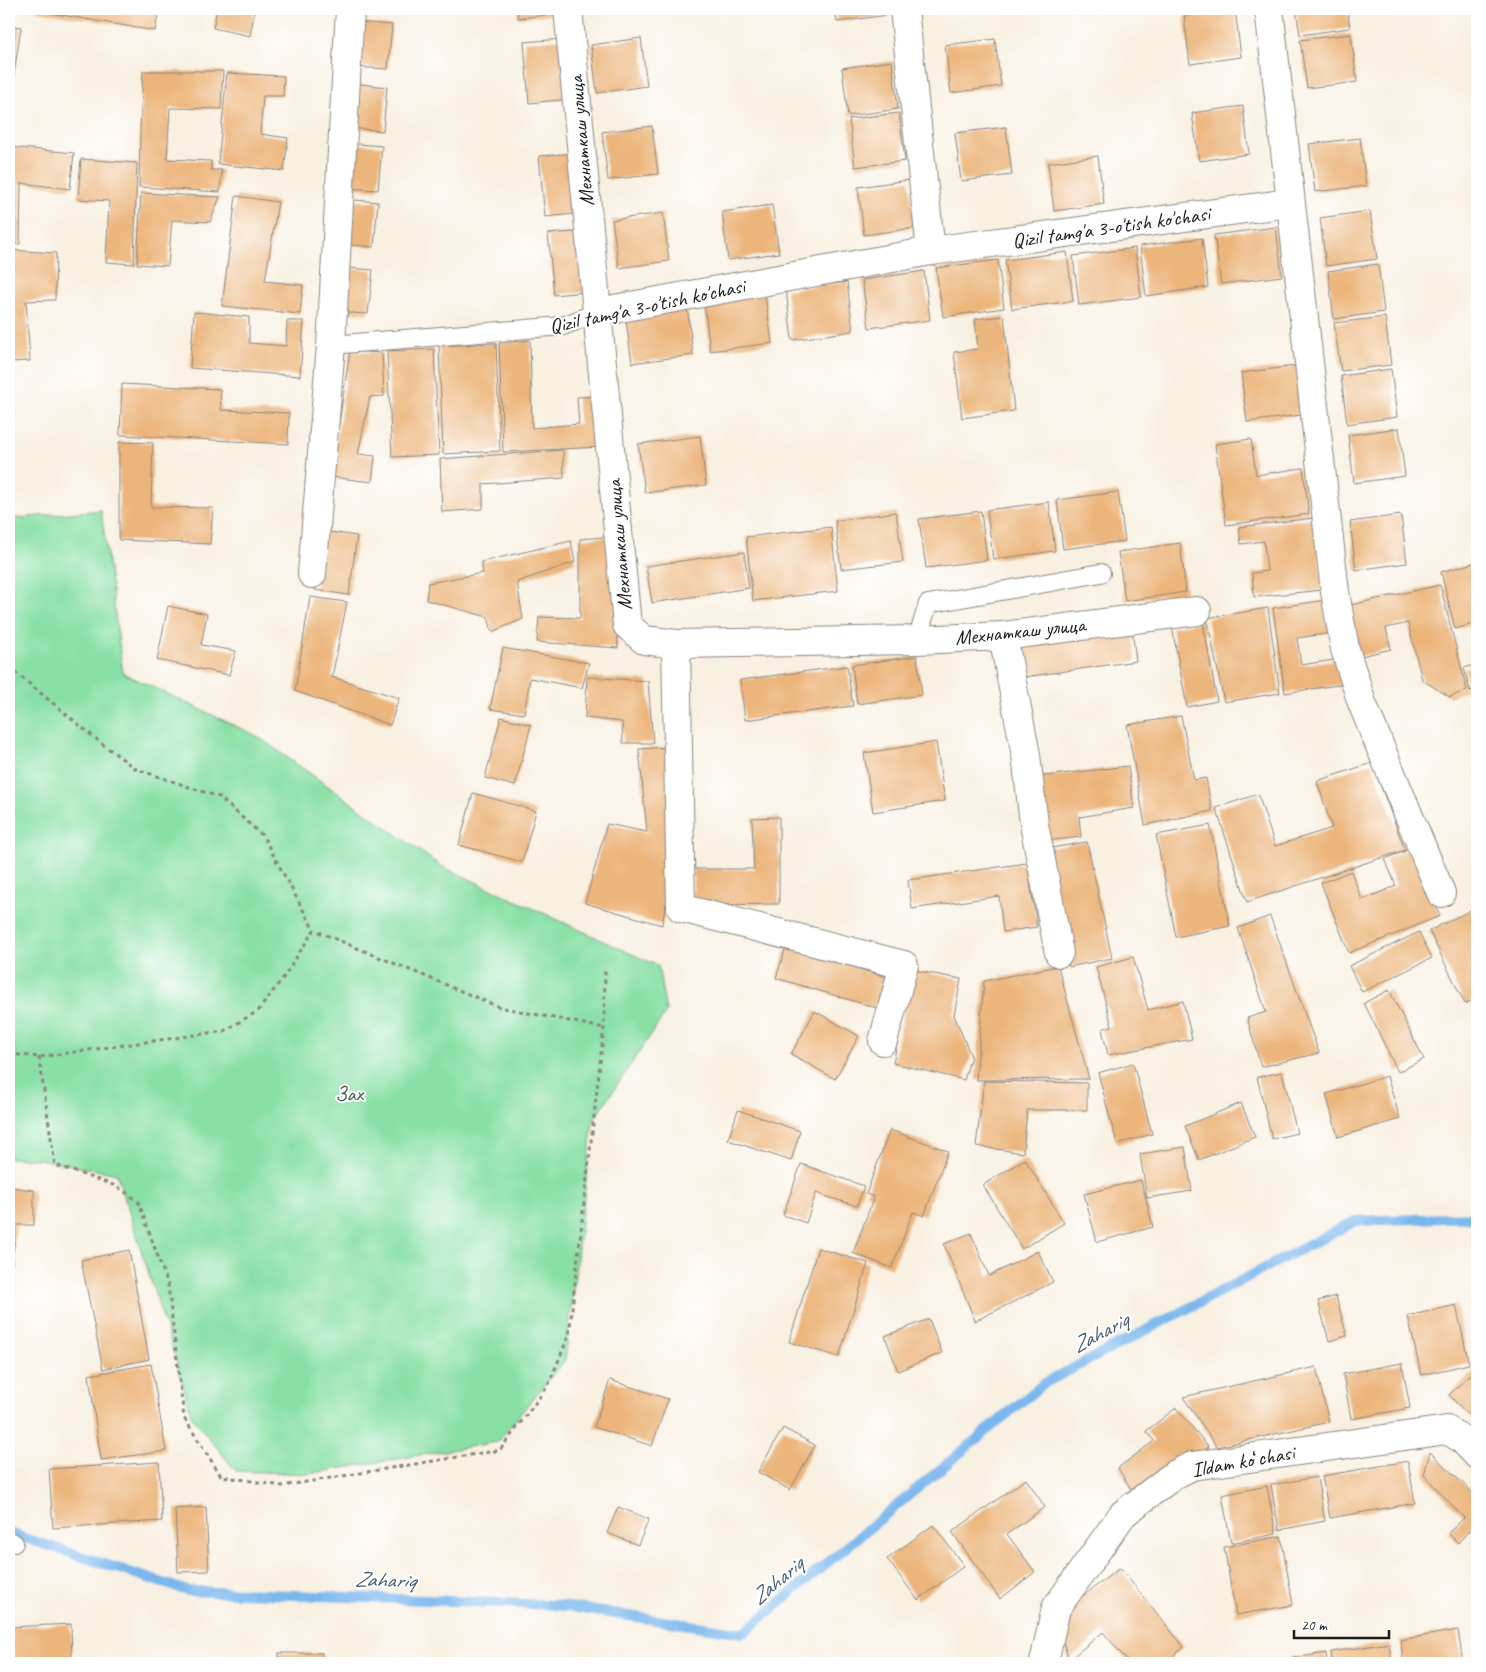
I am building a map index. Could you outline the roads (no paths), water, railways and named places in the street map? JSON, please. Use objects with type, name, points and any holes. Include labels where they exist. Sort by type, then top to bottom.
[{"type":"street","points":[[312,574],[331,345],[350,9]]},
{"type":"street","name":"Мехнаткаш улица","points":[[568,9],[627,625],[644,640],[676,644],[917,640],[1003,636],[1197,611]]},
{"type":"street","points":[[904,9],[931,251]]},
{"type":"street","points":[[1269,9],[1335,592],[1345,649],[1362,703],[1441,893]]},
{"type":"street","name":"Qizil tamg'a 3-o'tish ko'chasi","points":[[598,312],[931,251],[1290,202]]},
{"type":"street","points":[[1003,636],[1026,755],[1034,824],[1059,953]]},
{"type":"street","points":[[676,644],[681,908],[904,964],[883,1041]]},
{"type":"street","name":"Ildam koʻchasi","points":[[1044,1662],[1056,1608],[1123,1514],[1174,1475],[1192,1466],[1447,1430],[1462,1439],[1477,1455]]},
{"type":"lane","name":"Qizil tamg'a 3-o'tish ko'chasi","points":[[331,345],[563,326],[598,312]]},
{"type":"lane","points":[[917,640],[928,604],[1101,572]]},
{"type":"waterway","name":"Zahariq","points":[[9,1533],[188,1591],[555,1605],[743,1633],[1043,1384],[1355,1221],[1477,1217]]},
{"type":"park label","name":"Зах","points":[[349,1094]]}]
